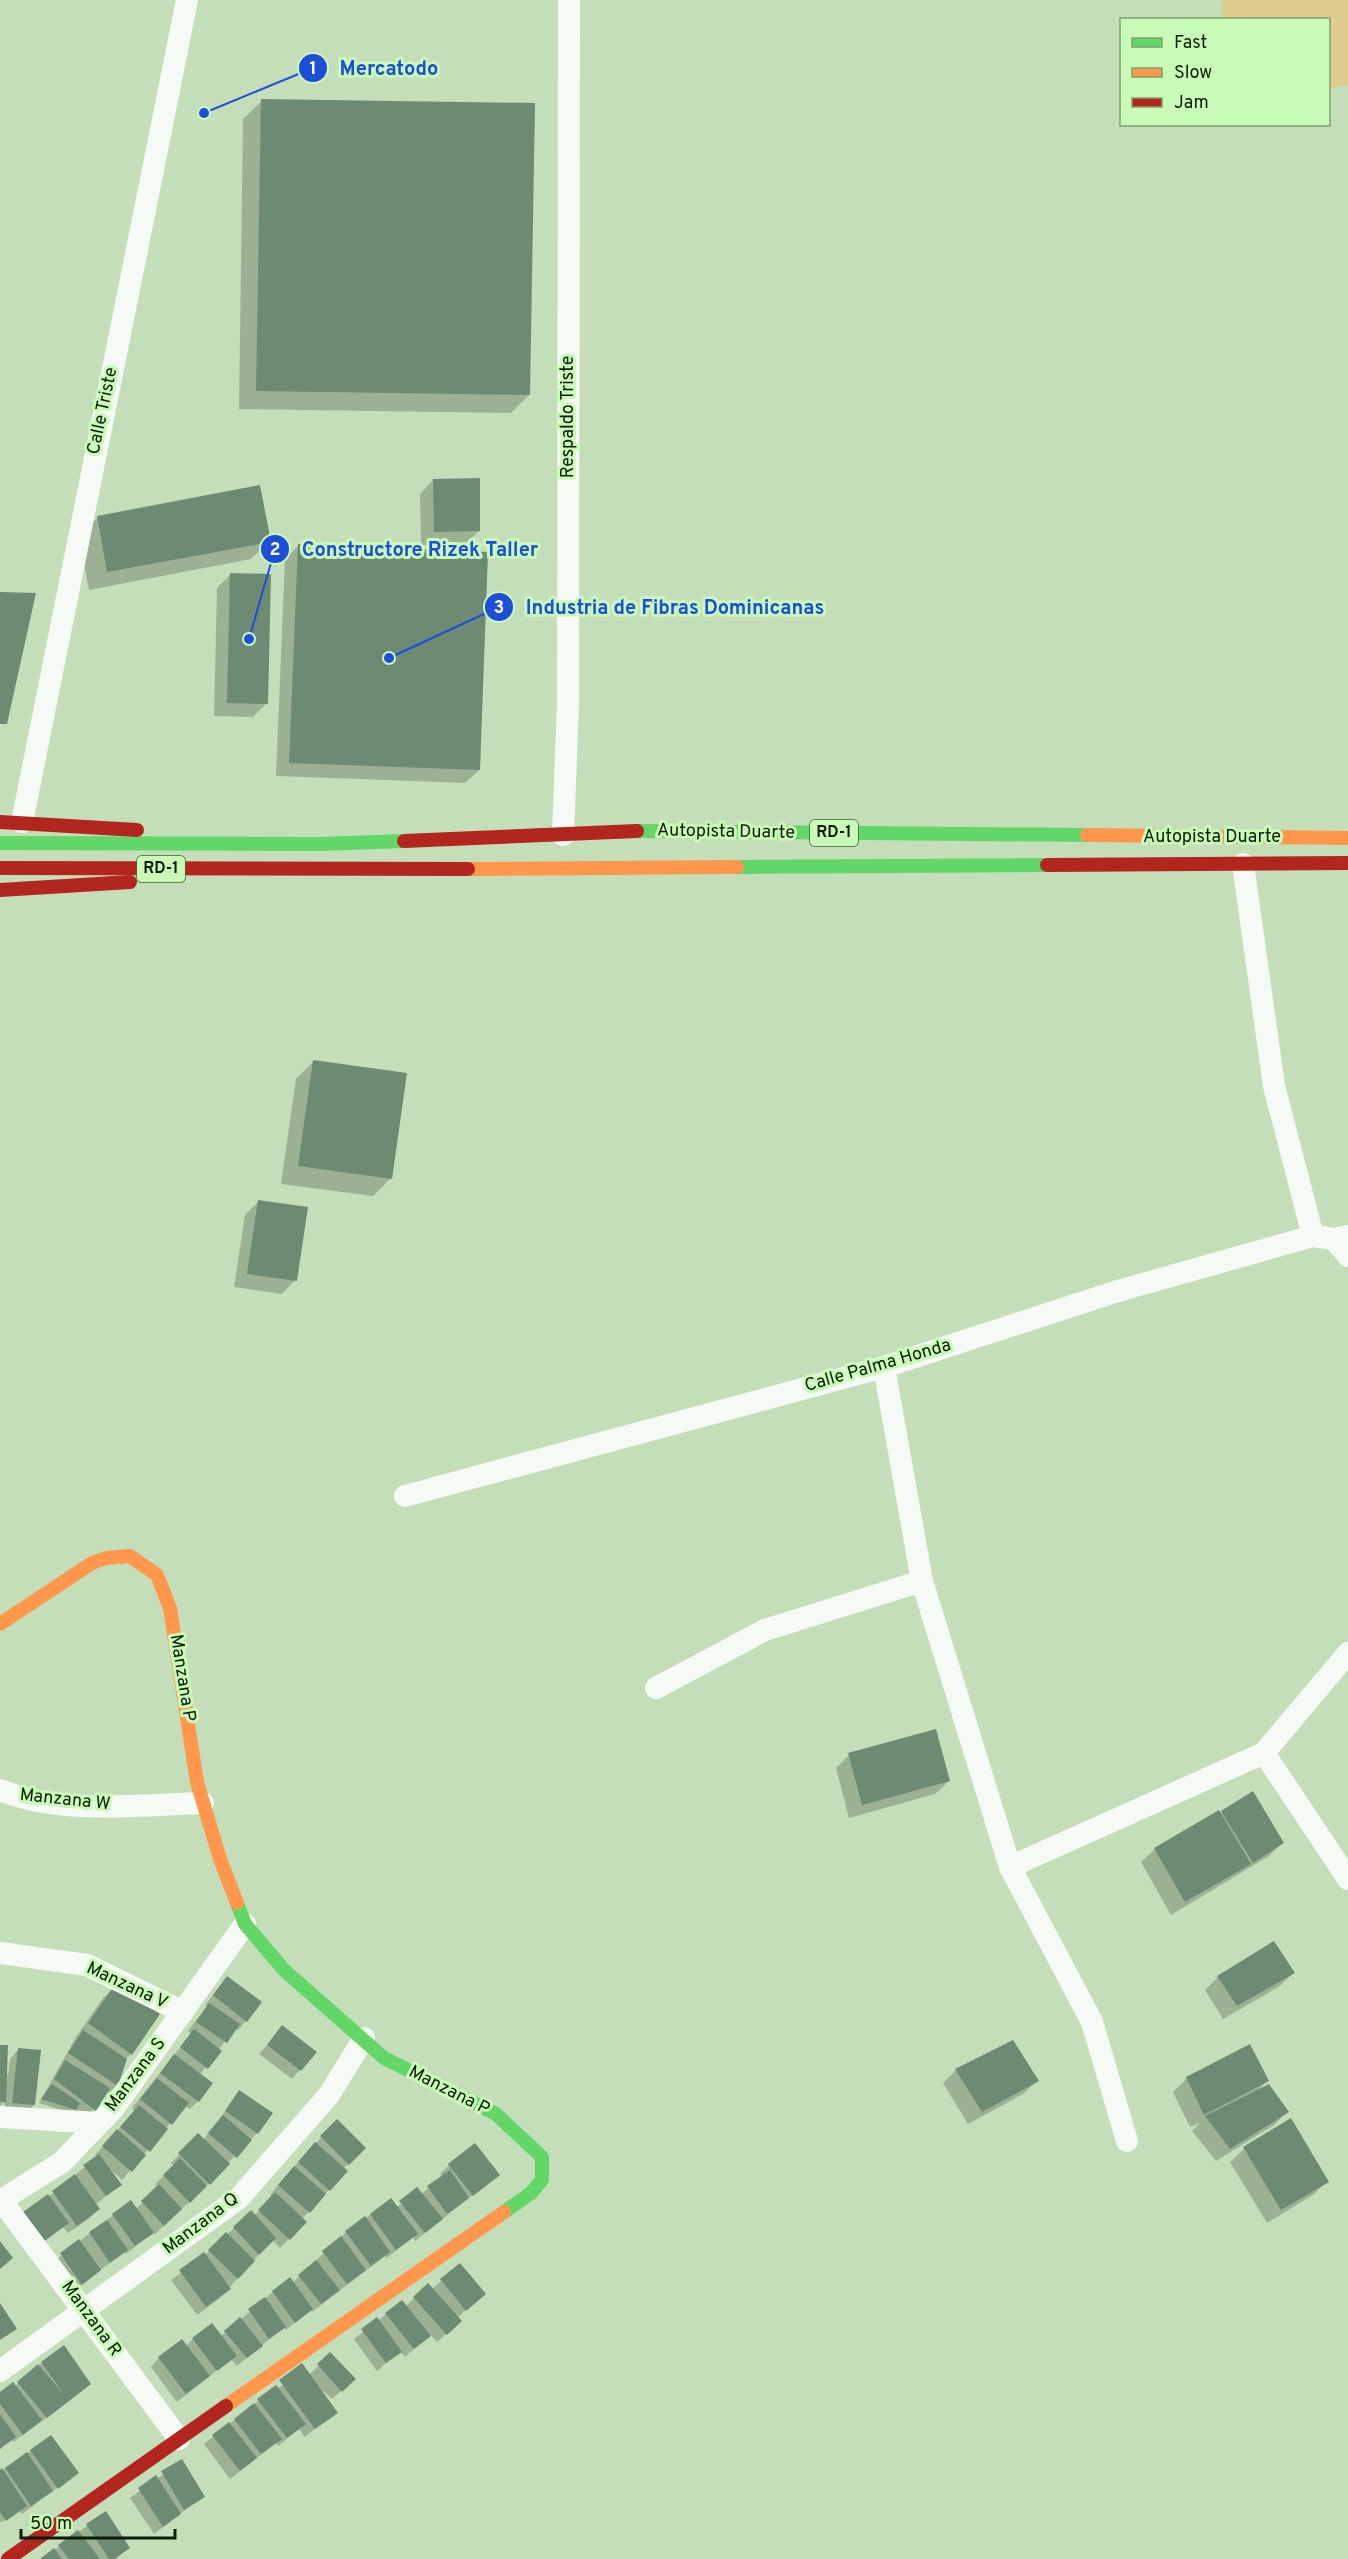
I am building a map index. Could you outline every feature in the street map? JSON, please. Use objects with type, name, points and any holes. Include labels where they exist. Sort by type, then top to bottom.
[{"type":"main road","points":[[11,822],[321,844]]},
{"type":"main road","name":"Autopista Duarte","points":[[321,844],[645,831],[1348,838]]},
{"type":"main road","name":"RD-1","points":[[0,843],[321,844]]},
{"type":"main road","name":"Autopista Duarte","points":[[322,870],[1348,863]]},
{"type":"main road","name":"RD-1","points":[[0,868],[322,870]]},
{"type":"main road","points":[[0,890],[322,870]]},
{"type":"main road","name":"Manzana P","points":[[0,1624],[92,1563],[106,1558],[130,1556],[157,1575],[170,1608],[197,1782],[220,1859],[245,1924],[284,1970],[364,2038],[384,2058],[496,2114],[542,2157],[542,2180],[531,2193],[8,2559]]},
{"type":"street","name":"Calle Triste","points":[[11,822],[187,0]]},
{"type":"street","name":"Respaldo Triste","points":[[563,835],[568,693],[569,0]]},
{"type":"street","points":[[1243,864],[1274,1086],[1336,1242]]},
{"type":"street","name":"Calle Palma Honda","points":[[405,1496],[885,1367],[1119,1291],[1336,1242]]},
{"type":"street","points":[[885,1367],[922,1581],[1010,1867],[1092,2022],[1127,2141]]},
{"type":"street","points":[[656,1688],[765,1630],[922,1581]]},
{"type":"street","points":[[1010,1867],[1264,1753],[1348,1653]]},
{"type":"street","points":[[1264,1753],[1348,1879]]},
{"type":"street","name":"Manzana W","points":[[0,1790],[18,1797],[100,1807],[203,1803]]},
{"type":"street","name":"Manzana S","points":[[1,2200],[62,2162],[113,2109],[245,1924]]},
{"type":"street","name":"Manzana V","points":[[0,1953],[87,1965],[183,2012]]},
{"type":"street","name":"Manzana Q","points":[[0,2371],[239,2198],[329,2095],[364,2038]]},
{"type":"street","points":[[0,2117],[99,2123]]},
{"type":"street","name":"Manzana R","points":[[1,2200],[179,2439]]},
{"type":"shaded area","points":[[1222,0],[1348,0],[1348,85],[1330,89],[1330,18],[1221,18]]},
{"type":"building","points":[[261,99],[535,103],[530,395],[256,391]]},
{"type":"building","points":[[480,478],[480,531],[434,532],[433,479]]},
{"type":"building","points":[[260,485],[271,542],[107,572],[97,516]]},
{"type":"building","points":[[298,544],[488,552],[480,770],[289,763]]},
{"type":"building","points":[[230,573],[271,574],[268,704],[227,703]]},
{"type":"building","points":[[0,592],[36,593],[7,724],[0,724]]},
{"type":"building","points":[[313,1060],[407,1073],[392,1179],[298,1166]]},
{"type":"building","points":[[258,1200],[308,1207],[297,1281],[247,1274]]},
{"type":"building","points":[[936,1729],[950,1781],[862,1805],[848,1753]]},
{"type":"building","points":[[1253,1791],[1284,1843],[1253,1863],[1221,1811]]},
{"type":"building","points":[[1219,1810],[1251,1864],[1185,1902],[1154,1848]]},
{"type":"building","points":[[1274,1941],[1295,1973],[1237,2006],[1217,1976]]},
{"type":"building","points":[[227,1976],[262,2002],[247,2022],[213,1995]]},
{"type":"building","points":[[116,1983],[160,2014],[132,2055],[88,2023]]},
{"type":"building","points":[[209,2003],[240,2024],[227,2043],[196,2022]]},
{"type":"building","points":[[282,2025],[317,2052],[301,2071],[267,2045]]},
{"type":"building","points":[[194,2029],[222,2051],[208,2069],[180,2047]]},
{"type":"building","points":[[83,2030],[127,2059],[118,2086],[68,2053]]},
{"type":"building","points":[[1013,2040],[1039,2081],[982,2112],[955,2069]]},
{"type":"building","points":[[1250,2044],[1269,2081],[1204,2115],[1186,2077]]},
{"type":"building","points":[[0,2045],[8,2045],[6,2103],[0,2101]]},
{"type":"building","points":[[18,2048],[41,2050],[35,2105],[12,2103]]},
{"type":"building","points":[[174,2054],[213,2083],[199,2102],[160,2073]]},
{"type":"building","points":[[65,2060],[110,2088],[96,2111],[54,2079]]},
{"type":"building","points":[[157,2078],[189,2103],[172,2125],[140,2099]]},
{"type":"building","points":[[52,2084],[80,2103],[76,2110],[41,2099]]},
{"type":"building","points":[[1269,2084],[1289,2112],[1230,2149],[1205,2116]]},
{"type":"building","points":[[239,2090],[273,2113],[258,2134],[225,2111]]},
{"type":"building","points":[[139,2105],[168,2129],[150,2152],[120,2127]]},
{"type":"building","points":[[223,2115],[252,2140],[237,2158],[208,2133]]},
{"type":"building","points":[[1291,2118],[1329,2182],[1281,2210],[1243,2147]]},
{"type":"building","points":[[337,2119],[366,2148],[349,2165],[320,2136]]},
{"type":"building","points":[[117,2129],[146,2155],[132,2172],[102,2146]]},
{"type":"building","points":[[198,2133],[230,2164],[210,2185],[178,2153]]},
{"type":"building","points":[[315,2142],[348,2171],[330,2191],[298,2162]]},
{"type":"building","points":[[475,2143],[500,2175],[473,2196],[448,2164]]},
{"type":"building","points":[[99,2154],[122,2185],[106,2196],[83,2165]]},
{"type":"building","points":[[180,2158],[207,2186],[190,2203],[163,2175]]},
{"type":"building","points":[[294,2166],[326,2194],[310,2213],[278,2185]]},
{"type":"building","points":[[450,2170],[469,2198],[447,2214],[427,2186]]},
{"type":"building","points":[[75,2174],[100,2209],[77,2226],[52,2191]]},
{"type":"building","points":[[159,2184],[182,2209],[164,2226],[141,2201]]},
{"type":"building","points":[[417,2187],[443,2219],[425,2233],[399,2201]]},
{"type":"building","points":[[275,2192],[307,2222],[290,2240],[258,2210]]},
{"type":"building","points":[[48,2194],[69,2223],[44,2241],[23,2212]]},
{"type":"building","points":[[391,2198],[418,2234],[396,2250],[370,2214]]},
{"type":"building","points":[[131,2200],[154,2233],[135,2246],[112,2214]]},
{"type":"building","points":[[251,2210],[276,2238],[259,2255],[233,2227]]},
{"type":"building","points":[[365,2216],[390,2252],[371,2266],[345,2231]]},
{"type":"building","points":[[107,2220],[128,2250],[110,2263],[89,2232]]},
{"type":"building","points":[[226,2232],[255,2261],[238,2279],[208,2250]]},
{"type":"building","points":[[341,2236],[366,2270],[347,2284],[322,2251]]},
{"type":"building","points":[[79,2239],[101,2270],[82,2285],[60,2253]]},
{"type":"building","points":[[0,2241],[13,2258],[0,2269]]},
{"type":"building","points":[[204,2252],[231,2289],[206,2307],[179,2270]]},
{"type":"building","points":[[316,2260],[340,2290],[321,2304],[298,2275]]},
{"type":"building","points":[[460,2263],[486,2294],[466,2311],[440,2279]]},
{"type":"building","points":[[290,2277],[313,2309],[295,2323],[272,2291]]},
{"type":"building","points":[[428,2283],[462,2321],[447,2335],[413,2297]]},
{"type":"building","points":[[265,2297],[286,2327],[269,2339],[248,2309]]},
{"type":"building","points":[[402,2300],[431,2336],[414,2349],[385,2313]]},
{"type":"building","points":[[0,2303],[17,2329],[0,2340]]},
{"type":"building","points":[[240,2317],[263,2346],[247,2358],[224,2331]]},
{"type":"building","points":[[377,2317],[402,2352],[386,2363],[361,2329]]},
{"type":"building","points":[[212,2323],[237,2356],[217,2371],[192,2338]]},
{"type":"building","points":[[182,2339],[210,2376],[186,2394],[158,2357]]},
{"type":"building","points":[[64,2345],[91,2384],[47,2418],[17,2382],[38,2364],[65,2396],[41,2362]]},
{"type":"building","points":[[330,2352],[356,2379],[342,2392],[317,2364]]},
{"type":"building","points":[[302,2363],[338,2413],[315,2429],[279,2380]]},
{"type":"building","points":[[13,2382],[42,2420],[23,2435],[0,2404],[0,2392]]},
{"type":"building","points":[[276,2385],[306,2424],[287,2438],[257,2399]]},
{"type":"building","points":[[254,2403],[282,2439],[261,2454],[234,2419]]},
{"type":"building","points":[[0,2414],[16,2437],[0,2449]]},
{"type":"building","points":[[229,2422],[257,2458],[240,2471],[212,2435]]},
{"type":"building","points":[[51,2435],[79,2473],[58,2489],[30,2450]]},
{"type":"building","points":[[27,2452],[53,2491],[31,2506],[5,2468]]},
{"type":"building","points":[[182,2459],[205,2497],[184,2510],[161,2471]]},
{"type":"building","points":[[2,2468],[27,2506],[6,2521],[0,2512],[0,2470]]},
{"type":"building","points":[[156,2475],[181,2514],[163,2527],[138,2488]]},
{"type":"building","points":[[106,2511],[130,2548],[114,2559],[109,2559],[86,2524]]},
{"type":"building","points":[[78,2530],[100,2559],[69,2559],[58,2545]]},
{"type":"building","points":[[54,2548],[62,2559],[40,2559]]},
{"type":"traffic: fast","points":[[637,831],[1087,835]]},
{"type":"traffic: fast","points":[[0,843],[321,844],[404,841]]},
{"type":"traffic: fast","points":[[737,867],[1047,865]]},
{"type":"traffic: fast","points":[[237,1903],[245,1924],[284,1970],[384,2058],[496,2114],[542,2157],[542,2180],[531,2193],[504,2212]]},
{"type":"traffic: slow","points":[[1087,835],[1348,838]]},
{"type":"traffic: slow","points":[[468,869],[737,867]]},
{"type":"traffic: slow","points":[[0,1624],[92,1563],[106,1558],[130,1556],[157,1575],[170,1608],[197,1782],[220,1859],[237,1903]]},
{"type":"traffic: slow","points":[[226,2406],[504,2212]]},
{"type":"traffic: jam","points":[[0,822],[137,830]]},
{"type":"traffic: jam","points":[[404,841],[637,831]]},
{"type":"traffic: jam","points":[[1047,865],[1348,863]]},
{"type":"traffic: jam","points":[[0,868],[468,869]]},
{"type":"traffic: jam","points":[[0,890],[130,882]]},
{"type":"traffic: jam","points":[[8,2559],[226,2406]]},
{"type":"place","name":"Mercatodo","points":[[204,113]]},
{"type":"place","name":"Constructore Rizek Taller","points":[[249,639]]},
{"type":"place","name":"Industria de Fibras Dominicanas","points":[[389,658]]}]
